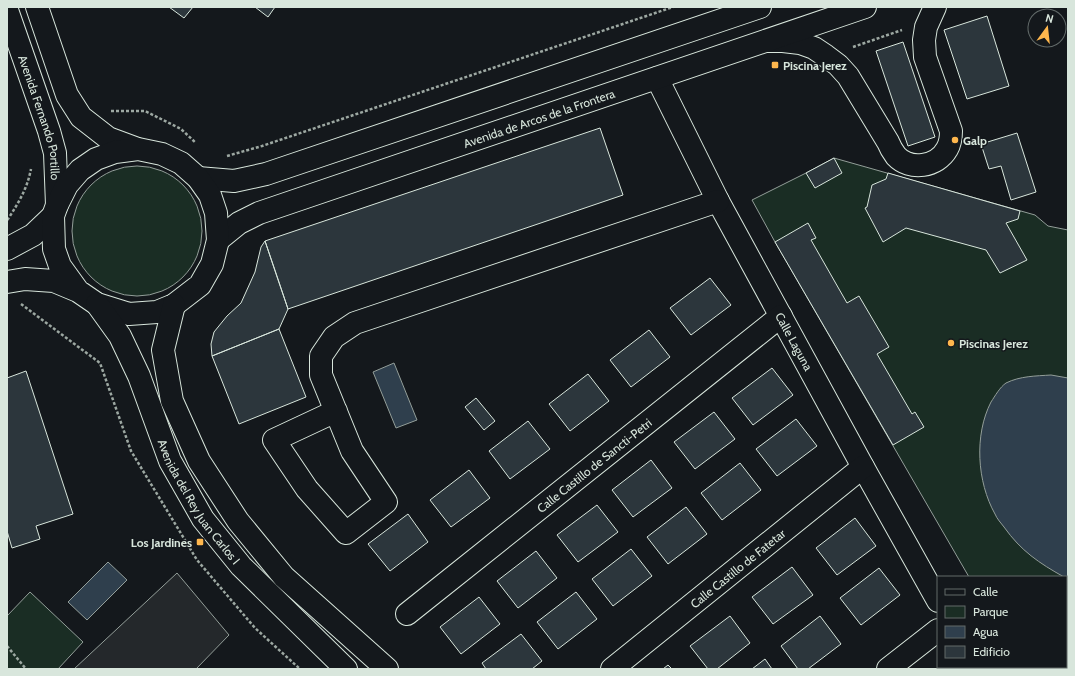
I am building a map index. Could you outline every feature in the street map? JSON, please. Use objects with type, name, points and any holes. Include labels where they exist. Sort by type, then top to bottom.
[{"type":"main road","points":[[7,282],[25,279],[54,281],[78,291],[97,304],[130,314],[157,312],[174,305],[200,285],[212,264],[218,240],[216,213],[210,195],[198,178],[181,163],[162,154],[138,149],[108,138],[81,117],[67,94],[37,7]]},
{"type":"main road","points":[[198,178],[234,181],[266,174],[760,7]]},
{"type":"main road","name":"Avenida de Arcos de la Frontera","points":[[218,240],[239,223],[259,213],[865,7]]},
{"type":"main road","name":"Avenida Fernando Portillo","points":[[7,10],[49,131],[55,153],[55,210]]},
{"type":"main road","points":[[766,41],[800,43],[814,48],[838,65],[848,76],[897,157],[912,164],[929,164],[940,158],[948,148],[951,140],[951,131],[925,57],[924,40],[926,27],[932,14]]},
{"type":"main road","name":"Calle Laguna","points":[[657,78],[718,201],[937,599]]},
{"type":"main road","points":[[7,249],[33,235],[55,210],[67,185],[80,170],[96,159],[115,152],[138,149]]},
{"type":"main road","points":[[336,411],[274,440],[307,488],[346,533],[386,502],[352,451],[336,411],[321,375],[321,356],[334,337],[355,322],[718,201]]},
{"type":"main road","points":[[55,210],[54,249],[60,266],[78,291]]},
{"type":"main road","name":"Avenida del Rey Juan Carlos I","points":[[97,304],[120,336],[139,376],[170,461],[203,518],[241,566],[346,669]]},
{"type":"main road","name":"Avenida del Rey Juan Carlos I","points":[[174,305],[163,350],[172,401],[199,461],[238,521],[284,577],[387,669]]},
{"type":"main road","name":"Calle Castillo de Sancti-Petri","points":[[407,614],[781,316]]},
{"type":"main road","name":"Calle Castillo de Fatetar","points":[[612,669],[863,467]]},
{"type":"main road","points":[[888,669],[937,631]]},
{"type":"path","points":[[220,158],[262,146],[673,7]]},
{"type":"path","points":[[826,56],[932,14]]},
{"type":"path","points":[[81,117],[97,110],[145,111],[181,129],[198,145]]},
{"type":"path","points":[[7,220],[21,200],[28,182],[31,167]]},
{"type":"path","points":[[7,646],[26,669]]},
{"type":"green space","name":"Piscinas Jerez","points":[[834,158],[1035,215],[1048,226],[1068,230],[1068,669],[1010,668],[1067,668],[1067,576],[968,576],[752,200]]},
{"type":"green space","points":[[143,166],[168,173],[183,185],[195,200],[201,218],[201,244],[195,262],[183,277],[168,289],[150,295],[131,296],[106,289],[91,277],[79,262],[73,244],[72,225],[79,200],[91,185],[106,173],[124,167]]},
{"type":"green space","points":[[30,592],[83,642],[58,669],[7,669],[7,616]]},
{"type":"shaded area","points":[[177,573],[229,635],[196,669],[74,669]]},
{"type":"water","points":[[394,363],[417,420],[396,428],[373,372]]},
{"type":"water","points":[[1051,375],[1068,378],[1068,579],[1067,576],[1062,576],[1046,567],[1031,556],[1010,535],[996,516],[984,488],[981,473],[980,444],[982,429],[991,402],[1006,383],[1028,377]]},
{"type":"water","points":[[108,562],[127,580],[87,620],[68,602]]},
{"type":"building","points":[[169,7],[193,7],[184,18]]},
{"type":"building","points":[[255,7],[275,7],[268,17]]},
{"type":"building","points":[[987,16],[1009,86],[967,99],[944,30]]},
{"type":"building","points":[[903,42],[935,137],[908,146],[876,51]]},
{"type":"building","points":[[600,128],[623,195],[288,309],[265,241]]},
{"type":"building","points":[[1017,133],[1036,192],[1011,200],[1001,166],[989,169],[981,144]]},
{"type":"building","points":[[834,158],[842,173],[815,188],[806,173]]},
{"type":"building","points":[[888,173],[1020,211],[1018,219],[1006,223],[1027,260],[1000,273],[986,250],[906,228],[883,242],[865,208],[867,207],[872,185],[886,179]]},
{"type":"building","points":[[808,223],[816,238],[811,240],[847,303],[859,296],[889,347],[877,354],[912,414],[915,412],[924,427],[893,445],[775,242]]},
{"type":"building","points":[[265,241],[288,309],[279,329],[212,356],[211,344],[214,332],[227,316],[241,303],[255,272],[261,247]]},
{"type":"building","points":[[710,278],[731,305],[691,335],[670,308]]},
{"type":"building","points":[[279,329],[306,397],[239,424],[212,356]]},
{"type":"building","points":[[649,330],[670,357],[631,387],[610,360]]},
{"type":"building","points":[[772,368],[793,395],[753,425],[732,398]]},
{"type":"building","points":[[26,371],[73,514],[36,526],[40,539],[12,548],[7,531],[7,378]]},
{"type":"building","points":[[588,374],[609,401],[570,431],[549,404]]},
{"type":"building","points":[[476,398],[495,421],[484,430],[465,407]]},
{"type":"building","points":[[714,412],[735,439],[695,469],[674,442]]},
{"type":"building","points":[[796,419],[817,446],[777,476],[756,449]]},
{"type":"building","points":[[528,421],[550,449],[510,479],[489,451]]},
{"type":"building","points":[[651,460],[672,488],[633,517],[612,490]]},
{"type":"building","points":[[740,463],[761,490],[722,520],[701,493]]},
{"type":"building","points":[[469,470],[490,498],[451,527],[430,500]]},
{"type":"building","points":[[597,505],[618,532],[578,562],[557,535]]},
{"type":"building","points":[[686,507],[707,534],[668,564],[647,537]]},
{"type":"building","points":[[408,514],[428,542],[390,571],[368,544]]},
{"type":"building","points":[[855,518],[876,546],[837,575],[816,548]]},
{"type":"building","points":[[631,549],[652,576],[613,606],[592,579]]},
{"type":"building","points":[[536,551],[557,578],[518,608],[497,581]]},
{"type":"building","points":[[792,567],[813,595],[773,624],[752,597]]},
{"type":"building","points":[[879,568],[900,595],[861,625],[840,598]]},
{"type":"building","points":[[576,592],[597,619],[558,649],[537,622]]},
{"type":"building","points":[[479,597],[500,624],[461,654],[440,627]]},
{"type":"building","points":[[730,616],[750,643],[717,669],[708,669],[690,646]]},
{"type":"building","points":[[820,616],[841,644],[808,669],[798,669],[781,646]]},
{"type":"building","points":[[521,634],[542,661],[532,669],[486,669],[482,663]]},
{"type":"building","points":[[765,659],[772,669],[752,669]]},
{"type":"building","points":[[668,665],[672,669],[663,669]]},
{"type":"place","name":"Piscina Jerez","points":[[775,65]]},
{"type":"place","name":"Galp","points":[[955,140]]},
{"type":"place","name":"Piscinas Jerez","points":[[951,343]]},
{"type":"place","name":"Los Jardines","points":[[200,542]]}]
